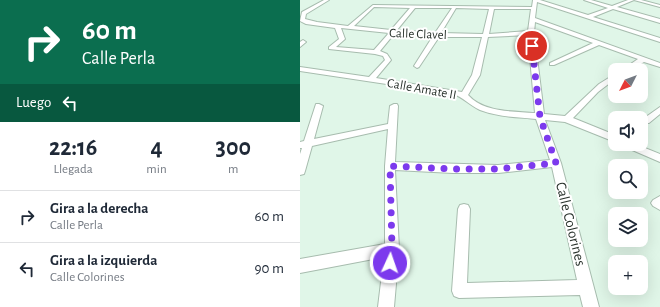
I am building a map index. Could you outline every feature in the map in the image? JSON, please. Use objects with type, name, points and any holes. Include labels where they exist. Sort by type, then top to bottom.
[{"type":"street","points":[[301,17],[304,13],[327,0]]},
{"type":"street","points":[[387,0],[390,6]]},
{"type":"street","points":[[470,7],[473,0]]},
{"type":"street","points":[[586,0],[660,21]]},
{"type":"street","points":[[588,17],[632,0]]},
{"type":"street","points":[[636,0],[660,6]]},
{"type":"street","points":[[350,27],[373,6],[534,9],[588,17],[660,40]]},
{"type":"street","points":[[376,52],[393,33],[413,6]]},
{"type":"street","points":[[417,66],[455,7]]},
{"type":"street","points":[[300,8],[312,8]]},
{"type":"street","points":[[464,95],[476,75],[484,36],[492,8]]},
{"type":"street","points":[[534,9],[600,42],[660,64]]},
{"type":"street","name":"Calle Colorines","points":[[534,9],[531,33],[540,117],[556,163],[592,307]]},
{"type":"street","name":"Calle Clavel","points":[[301,17],[302,20],[306,22],[393,33],[484,36],[531,33]]},
{"type":"street","points":[[337,26],[342,39],[331,48],[376,52],[385,55],[388,60],[371,80]]},
{"type":"street","points":[[552,64],[600,42]]},
{"type":"street","points":[[637,63],[644,59]]},
{"type":"street","name":"Calle Amate II","points":[[300,69],[454,92],[464,95],[470,102],[495,112],[567,119],[608,136]]},
{"type":"street","points":[[567,119],[591,93],[608,81]]},
{"type":"street","points":[[300,171],[304,145],[319,106]]},
{"type":"street","points":[[386,307],[392,249],[390,166],[391,126],[394,106]]},
{"type":"street","points":[[648,119],[660,110]]},
{"type":"street","points":[[304,145],[391,126]]},
{"type":"street","points":[[643,151],[660,158]]},
{"type":"street","points":[[390,166],[453,169],[498,169],[556,163]]},
{"type":"street","points":[[660,201],[657,203],[660,205]]},
{"type":"street","points":[[464,208],[459,291],[587,287]]},
{"type":"street","points":[[300,266],[392,249]]},
{"type":"route","points":[[390,263],[392,249],[390,166],[453,169],[498,169],[556,163],[540,117],[532,46]]}]
